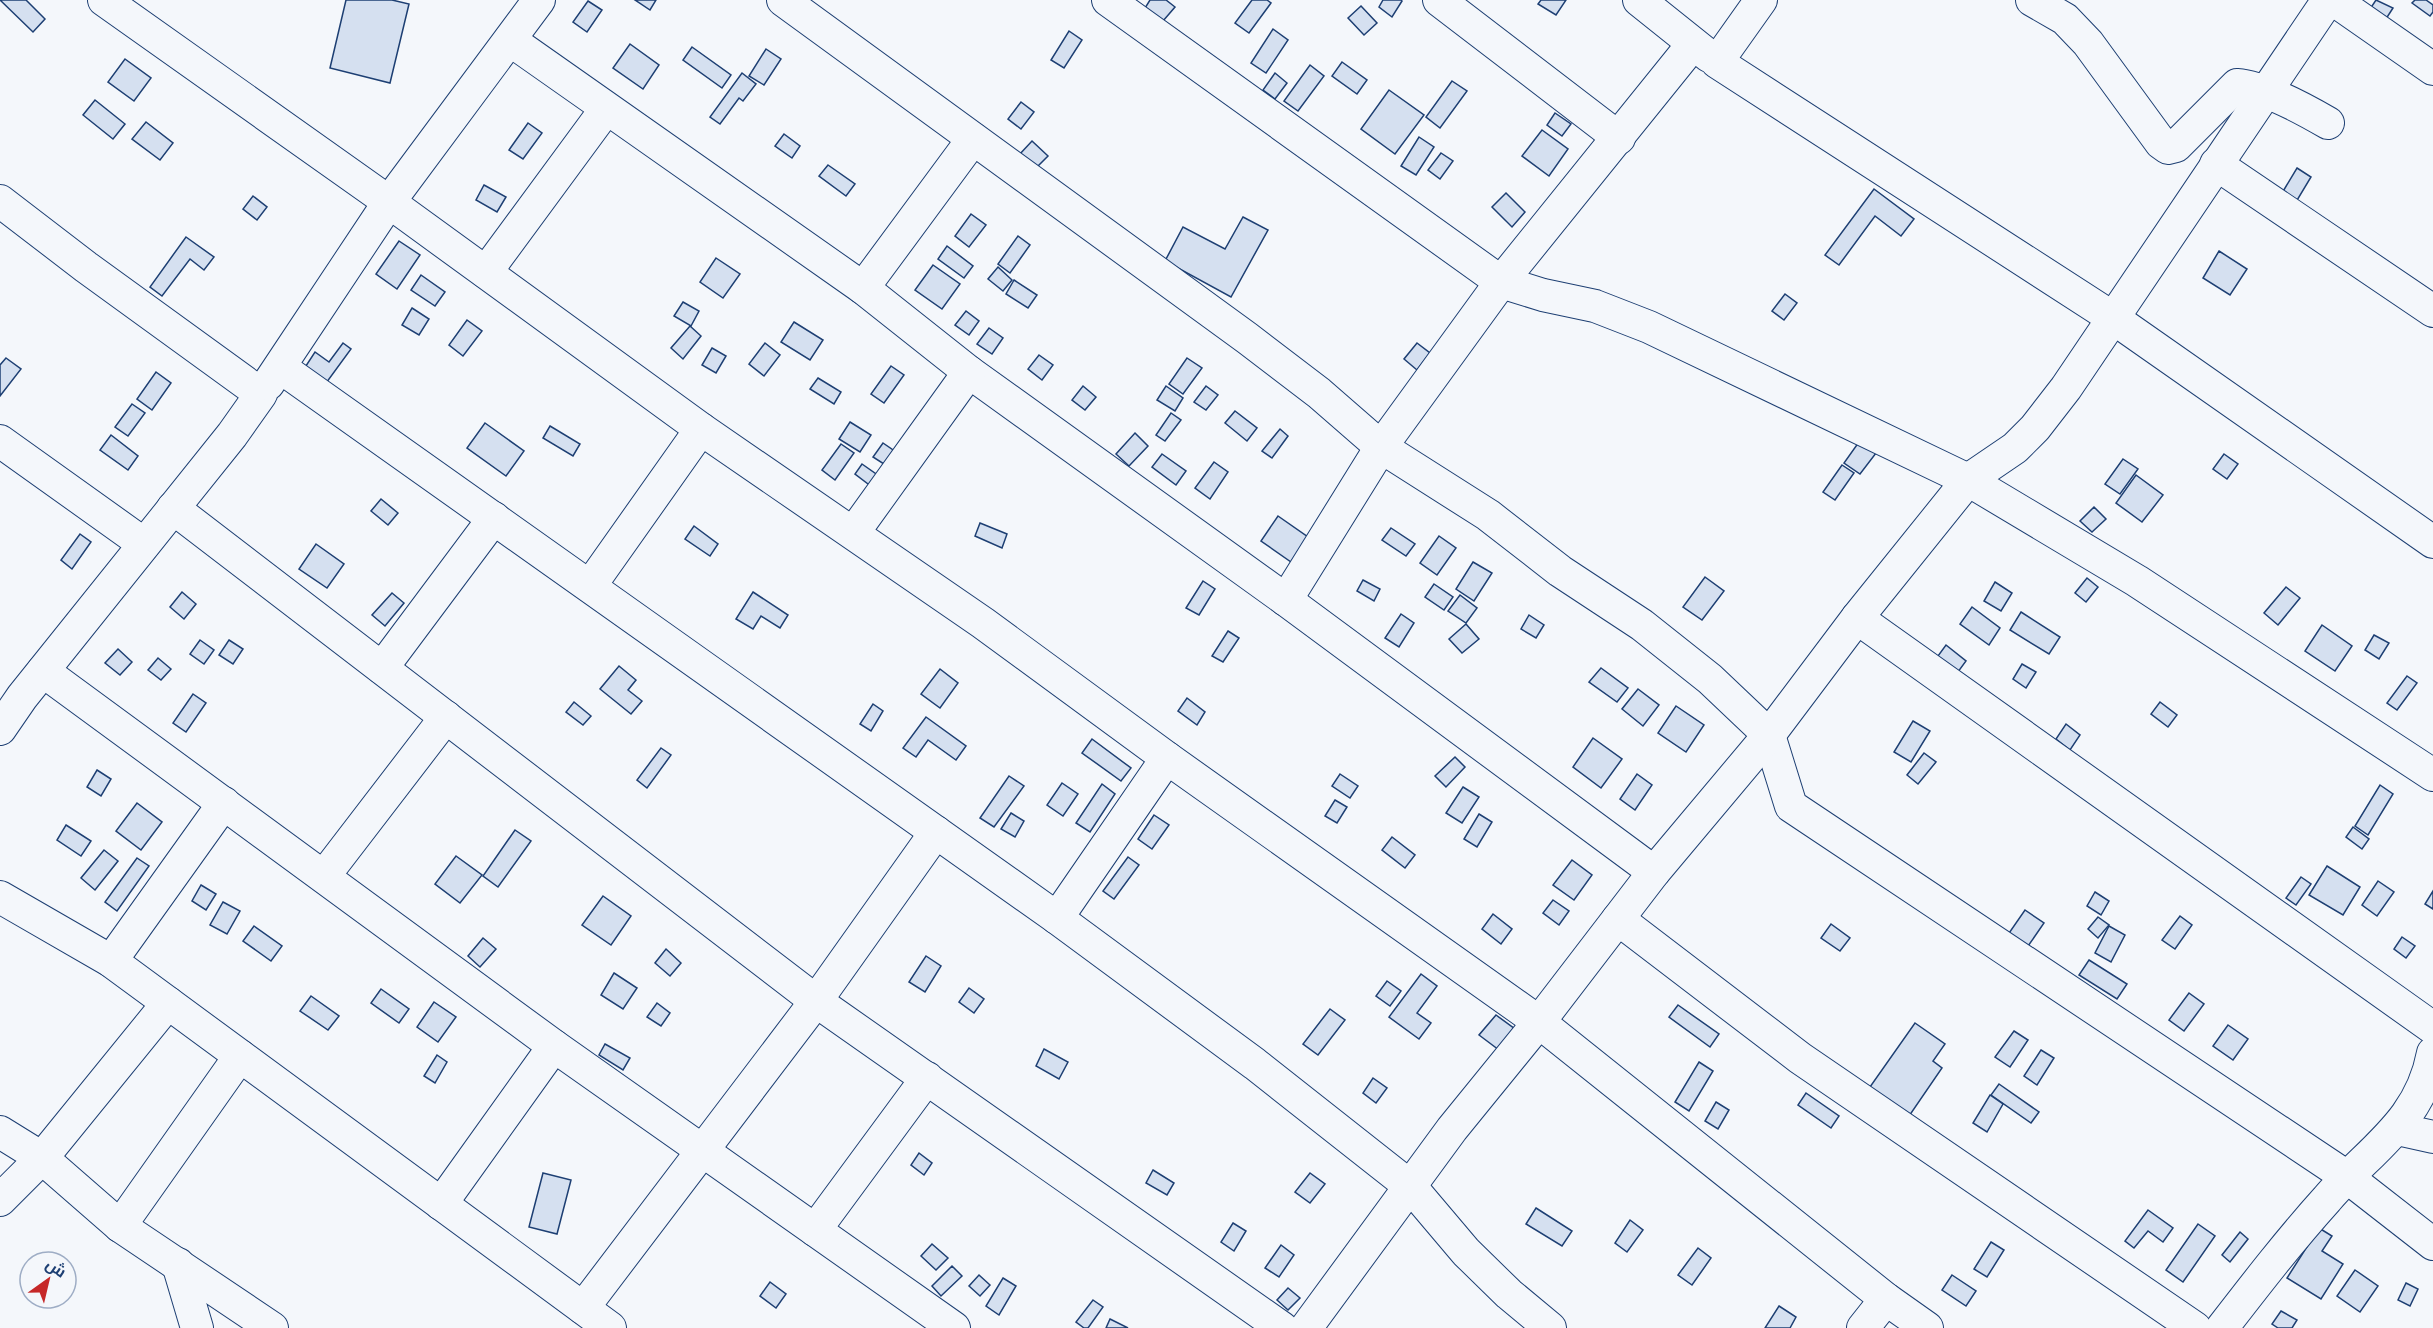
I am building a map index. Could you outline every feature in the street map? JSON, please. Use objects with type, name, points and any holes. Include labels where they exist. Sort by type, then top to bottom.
[{"type":"street","points":[[104,0],[389,202],[701,429],[984,623],[1167,758],[1539,1022],[1886,1299],[1927,1328]]},
{"type":"street","points":[[0,729],[11,689],[43,671],[231,435],[280,367],[389,202],[539,0]]},
{"type":"street","points":[[1108,0],[1501,282],[1543,295],[1595,306],[1649,327],[1968,480],[2137,581],[2433,776]]},
{"type":"street","points":[[1439,0],[1619,138]]},
{"type":"street","points":[[1639,0],[1705,53],[2113,318],[2433,542]]},
{"type":"street","points":[[1286,600],[1381,447],[1501,282],[1619,138],[1761,0]]},
{"type":"street","points":[[2032,0],[2065,20],[2088,43],[2161,143],[2168,147],[2176,146],[2237,85],[2265,93],[2312,113],[2328,123]]},
{"type":"street","points":[[1306,1328],[1452,1129],[1539,1022],[1654,872],[1769,735],[1857,618],[1968,480],[2015,448],[2035,428],[2113,318],[2328,0]]},
{"type":"street","points":[[2334,0],[2433,69]]},
{"type":"street","points":[[798,4],[973,139],[1319,393],[1381,447],[1488,516],[1560,571],[1642,625],[1710,679],[1769,735],[1791,806],[2347,1177],[2433,1245]]},
{"type":"street","points":[[510,40],[863,288],[969,372],[1286,600],[1654,872]]},
{"type":"street","points":[[486,272],[606,109]]},
{"type":"street","points":[[863,288],[973,139]]},
{"type":"street","points":[[2216,164],[2433,311]]},
{"type":"street","points":[[0,201],[86,267],[261,394]]},
{"type":"street","points":[[280,367],[1057,918],[1255,1064],[1411,1187],[1466,1252],[1509,1294],[1550,1328]]},
{"type":"street","points":[[854,532],[969,372]]},
{"type":"street","points":[[590,586],[701,429]]},
{"type":"street","points":[[0,441],[144,544]]},
{"type":"street","points":[[173,508],[816,1000],[1282,1328]]},
{"type":"street","points":[[382,668],[494,518]]},
{"type":"street","points":[[1857,618],[2433,1028]]},
{"type":"street","points":[[43,671],[555,1046],[954,1328]]},
{"type":"street","points":[[324,876],[446,717]]},
{"type":"street","points":[[1057,918],[1167,758]]},
{"type":"street","points":[[111,961],[225,803]]},
{"type":"street","points":[[583,1308],[816,1000],[936,832]]},
{"type":"street","points":[[0,897],[111,961],[610,1328]]},
{"type":"street","points":[[1618,919],[1800,1058],[2195,1328]]},
{"type":"street","points":[[0,1200],[42,1158],[168,1003]]},
{"type":"street","points":[[441,1204],[555,1046]]},
{"type":"street","points":[[2222,1328],[2274,1261],[2347,1177],[2397,1129],[2422,1092],[2429,1074],[2433,1053]]},
{"type":"street","points":[[120,1226],[240,1056]]},
{"type":"street","points":[[815,1230],[927,1078]]},
{"type":"street","points":[[2397,1129],[2433,1137]]},
{"type":"street","points":[[0,1132],[42,1158],[120,1226],[272,1328]]},
{"type":"street","points":[[178,1264],[197,1328]]},
{"type":"street","points":[[1863,1328],[1886,1299]]},
{"type":"building","points":[[0,0],[26,0],[45,19],[33,32]]},
{"type":"building","points":[[346,0],[392,0],[409,4],[390,83],[330,68]]},
{"type":"building","points":[[635,0],[656,0],[650,10]]},
{"type":"building","points":[[1150,0],[1166,0],[1175,7],[1163,21],[1145,8]]},
{"type":"building","points":[[1252,0],[1267,0],[1271,3],[1249,33],[1235,23]]},
{"type":"building","points":[[1383,0],[1402,1],[1392,17],[1379,7]]},
{"type":"building","points":[[1541,0],[1566,0],[1556,15],[1538,4]]},
{"type":"building","points":[[2376,0],[2393,8],[2384,22],[2368,12]]},
{"type":"building","points":[[2415,0],[2426,0],[2433,5],[2433,12],[2430,16],[2412,3]]},
{"type":"building","points":[[588,1],[602,10],[587,32],[573,22]]},
{"type":"building","points":[[1361,6],[1377,23],[1364,35],[1348,18]]},
{"type":"building","points":[[1273,29],[1288,40],[1266,73],[1251,63]]},
{"type":"building","points":[[1069,31],[1082,40],[1064,68],[1051,60]]},
{"type":"building","points":[[630,44],[659,65],[643,89],[613,68]]},
{"type":"building","points":[[692,47],[731,75],[722,88],[683,60]]},
{"type":"building","points":[[766,49],[781,59],[764,85],[749,76]]},
{"type":"building","points":[[125,59],[151,78],[134,101],[108,82]]},
{"type":"building","points":[[1342,62],[1367,80],[1357,94],[1332,76]]},
{"type":"building","points":[[1310,65],[1324,76],[1298,111],[1284,101]]},
{"type":"building","points":[[742,73],[756,84],[743,101],[739,98],[720,124],[710,117]]},
{"type":"building","points":[[1275,73],[1287,83],[1275,99],[1263,90]]},
{"type":"building","points":[[1452,81],[1467,91],[1440,128],[1426,117]]},
{"type":"building","points":[[1389,90],[1424,115],[1395,154],[1361,129]]},
{"type":"building","points":[[95,100],[125,124],[113,139],[83,115]]},
{"type":"building","points":[[1021,102],[1034,112],[1021,129],[1008,119]]},
{"type":"building","points":[[1555,113],[1571,124],[1562,136],[1547,125]]},
{"type":"building","points":[[146,122],[173,143],[160,160],[132,139]]},
{"type":"building","points":[[528,123],[542,133],[523,159],[509,150]]},
{"type":"building","points":[[1542,130],[1568,149],[1549,176],[1522,156]]},
{"type":"building","points":[[784,134],[800,146],[792,158],[775,146]]},
{"type":"building","points":[[1419,137],[1434,147],[1416,175],[1401,166]]},
{"type":"building","points":[[1032,141],[1048,156],[1034,170],[1019,155]]},
{"type":"building","points":[[1441,153],[1453,161],[1440,179],[1428,170]]},
{"type":"building","points":[[828,165],[855,184],[846,196],[819,176]]},
{"type":"building","points":[[2297,168],[2311,177],[2296,202],[2282,193]]},
{"type":"building","points":[[484,185],[506,197],[497,212],[476,200]]},
{"type":"building","points":[[1874,189],[1914,219],[1901,236],[1875,216],[1839,265],[1825,255]]},
{"type":"building","points":[[1506,193],[1525,212],[1512,227],[1492,207]]},
{"type":"building","points":[[253,196],[267,207],[257,220],[243,209]]},
{"type":"building","points":[[971,214],[986,225],[969,247],[955,236]]},
{"type":"building","points":[[1243,217],[1268,230],[1231,297],[1165,261],[1183,227],[1225,249]]},
{"type":"building","points":[[1018,236],[1030,245],[1010,273],[998,264]]},
{"type":"building","points":[[186,237],[214,257],[204,270],[190,259],[162,296],[150,287]]},
{"type":"building","points":[[399,241],[420,255],[397,289],[376,274]]},
{"type":"building","points":[[947,246],[973,266],[964,278],[938,259]]},
{"type":"building","points":[[2219,251],[2247,269],[2230,295],[2203,278]]},
{"type":"building","points":[[716,258],[740,274],[723,298],[700,282]]},
{"type":"building","points":[[933,265],[960,284],[942,309],[915,290]]},
{"type":"building","points":[[998,267],[1012,280],[1003,291],[988,279]]},
{"type":"building","points":[[421,275],[445,292],[435,306],[411,290]]},
{"type":"building","points":[[1014,280],[1037,295],[1028,308],[1006,294]]},
{"type":"building","points":[[1785,294],[1797,303],[1784,320],[1772,311]]},
{"type":"building","points":[[683,302],[699,311],[691,326],[674,316]]},
{"type":"building","points":[[412,308],[429,319],[419,335],[402,325]]},
{"type":"building","points":[[966,311],[979,321],[969,335],[955,325]]},
{"type":"building","points":[[467,320],[482,331],[463,356],[449,345]]},
{"type":"building","points":[[794,322],[823,340],[810,360],[781,342]]},
{"type":"building","points":[[690,326],[701,336],[683,359],[671,348]]},
{"type":"building","points":[[989,328],[1003,338],[992,354],[977,344]]},
{"type":"building","points":[[343,343],[351,349],[321,390],[300,375],[315,352],[329,362]]},
{"type":"building","points":[[765,343],[780,355],[764,376],[749,364]]},
{"type":"building","points":[[1417,343],[1430,353],[1417,370],[1404,359]]},
{"type":"building","points":[[712,348],[726,356],[716,373],[702,365]]},
{"type":"building","points":[[1039,355],[1053,365],[1042,380],[1028,369]]},
{"type":"building","points":[[6,358],[21,369],[0,396],[0,365]]},
{"type":"building","points":[[1187,358],[1202,368],[1183,394],[1169,384]]},
{"type":"building","points":[[891,366],[904,375],[884,403],[871,394]]},
{"type":"building","points":[[156,372],[171,383],[152,410],[137,399]]},
{"type":"building","points":[[818,378],[841,392],[834,404],[810,389]]},
{"type":"building","points":[[1083,386],[1096,397],[1085,410],[1072,400]]},
{"type":"building","points":[[1166,386],[1183,398],[1175,411],[1157,400]]},
{"type":"building","points":[[1206,386],[1218,395],[1206,410],[1194,402]]},
{"type":"building","points":[[132,404],[145,413],[128,436],[115,427]]},
{"type":"building","points":[[1235,411],[1257,428],[1247,441],[1225,423]]},
{"type":"building","points":[[1171,413],[1181,420],[1165,441],[1156,435]]},
{"type":"building","points":[[850,422],[871,435],[860,452],[839,439]]},
{"type":"building","points":[[485,423],[524,451],[506,476],[467,448]]},
{"type":"building","points":[[550,426],[580,444],[573,456],[543,438]]},
{"type":"building","points":[[1280,429],[1288,436],[1272,458],[1262,451]]},
{"type":"building","points":[[1866,432],[1883,444],[1860,474],[1844,463]]},
{"type":"building","points":[[1135,433],[1148,446],[1129,466],[1116,454]]},
{"type":"building","points":[[111,435],[138,456],[128,470],[100,450]]},
{"type":"building","points":[[883,443],[896,452],[887,466],[873,457]]},
{"type":"building","points":[[841,444],[854,453],[835,480],[822,470]]},
{"type":"building","points":[[1162,454],[1186,471],[1176,485],[1152,467]]},
{"type":"building","points":[[2224,454],[2238,464],[2227,479],[2213,469]]},
{"type":"building","points":[[2123,459],[2138,469],[2120,494],[2105,484]]},
{"type":"building","points":[[1214,462],[1228,472],[1210,499],[1195,488]]},
{"type":"building","points":[[862,464],[879,476],[872,487],[855,474]]},
{"type":"building","points":[[1842,465],[1854,473],[1835,500],[1823,492]]},
{"type":"building","points":[[2136,475],[2163,495],[2142,522],[2116,503]]},
{"type":"building","points":[[381,499],[398,513],[388,525],[371,511]]},
{"type":"building","points":[[2094,507],[2106,519],[2092,532],[2080,521]]},
{"type":"building","points":[[1278,516],[1308,537],[1291,562],[1261,541]]},
{"type":"building","points":[[980,523],[1007,534],[1002,548],[975,536]]},
{"type":"building","points":[[694,526],[718,544],[710,556],[685,539]]},
{"type":"building","points":[[1391,528],[1415,544],[1406,556],[1382,540]]},
{"type":"building","points":[[80,534],[91,542],[72,569],[61,560]]},
{"type":"building","points":[[1439,536],[1456,548],[1437,575],[1420,563]]},
{"type":"building","points":[[316,544],[344,564],[327,588],[299,569]]},
{"type":"building","points":[[1473,562],[1492,573],[1474,601],[1456,589]]},
{"type":"building","points":[[1705,577],[1724,591],[1702,620],[1683,607]]},
{"type":"building","points":[[2087,578],[2098,587],[2086,602],[2075,593]]},
{"type":"building","points":[[1363,580],[1380,589],[1374,601],[1357,591]]},
{"type":"building","points":[[1203,581],[1215,589],[1199,615],[1186,608]]},
{"type":"building","points":[[1995,582],[2012,593],[2001,611],[1984,601]]},
{"type":"building","points":[[1434,584],[1453,597],[1444,610],[1425,597]]},
{"type":"building","points":[[2286,587],[2300,598],[2278,625],[2264,613]]},
{"type":"building","points":[[182,592],[196,604],[184,619],[170,607]]},
{"type":"building","points":[[753,592],[788,615],[780,628],[761,616],[753,629],[736,619]]},
{"type":"building","points":[[392,593],[404,603],[385,626],[372,615]]},
{"type":"building","points":[[1460,595],[1477,608],[1466,623],[1448,611]]},
{"type":"building","points":[[1972,607],[2000,628],[1989,645],[1960,624]]},
{"type":"building","points":[[2021,612],[2060,637],[2049,654],[2010,630]]},
{"type":"building","points":[[1401,614],[1414,623],[1399,647],[1385,638]]},
{"type":"building","points":[[1529,615],[1544,625],[1536,638],[1521,629]]},
{"type":"building","points":[[1466,624],[1479,639],[1462,653],[1449,639]]},
{"type":"building","points":[[2322,625],[2352,646],[2335,671],[2305,651]]},
{"type":"building","points":[[1228,631],[1239,638],[1223,662],[1212,656]]},
{"type":"building","points":[[2374,635],[2389,643],[2379,659],[2365,650]]},
{"type":"building","points":[[200,640],[214,650],[204,664],[190,654]]},
{"type":"building","points":[[229,640],[243,649],[233,664],[219,655]]},
{"type":"building","points":[[1946,645],[1966,661],[1955,676],[1935,660]]},
{"type":"building","points":[[118,649],[132,662],[120,675],[105,663]]},
{"type":"building","points":[[158,658],[171,669],[161,680],[148,670]]},
{"type":"building","points":[[2022,664],[2036,672],[2026,688],[2013,679]]},
{"type":"building","points":[[619,666],[636,680],[628,690],[642,701],[631,714],[600,689]]},
{"type":"building","points":[[1601,668],[1628,688],[1617,702],[1589,682]]},
{"type":"building","points":[[940,669],[958,683],[940,708],[921,694]]},
{"type":"building","points":[[2407,676],[2417,683],[2397,710],[2387,703]]},
{"type":"building","points":[[1638,689],[1659,705],[1643,726],[1622,709]]},
{"type":"building","points":[[193,694],[206,703],[186,732],[173,723]]},
{"type":"building","points":[[1187,698],[1205,712],[1197,725],[1178,711]]},
{"type":"building","points":[[574,702],[591,716],[583,725],[566,712]]},
{"type":"building","points":[[2160,702],[2177,715],[2168,727],[2151,714]]},
{"type":"building","points":[[873,704],[883,711],[871,731],[860,724]]},
{"type":"building","points":[[1676,706],[1704,725],[1686,752],[1658,733]]},
{"type":"building","points":[[926,717],[966,746],[956,760],[928,740],[916,757],[903,748]]},
{"type":"building","points":[[1913,721],[1930,731],[1911,762],[1894,752]]},
{"type":"building","points":[[2066,724],[2080,735],[2070,750],[2056,739]]},
{"type":"building","points":[[1593,738],[1622,759],[1601,788],[1573,767]]},
{"type":"building","points":[[1092,739],[1131,768],[1121,781],[1082,753]]},
{"type":"building","points":[[661,748],[671,755],[647,788],[637,780]]},
{"type":"building","points":[[1924,753],[1936,762],[1918,784],[1907,775]]},
{"type":"building","points":[[1455,757],[1465,767],[1446,787],[1435,776]]},
{"type":"building","points":[[97,770],[111,779],[101,796],[87,787]]},
{"type":"building","points":[[1340,774],[1358,786],[1350,798],[1332,786]]},
{"type":"building","points":[[1637,774],[1652,785],[1635,810],[1620,799]]},
{"type":"building","points":[[1009,776],[1024,786],[994,827],[980,818]]},
{"type":"building","points":[[1062,783],[1078,794],[1063,816],[1047,805]]},
{"type":"building","points":[[1102,784],[1115,794],[1090,832],[1076,823]]},
{"type":"building","points":[[2380,785],[2393,794],[2368,835],[2355,826]]},
{"type":"building","points":[[1463,787],[1479,797],[1462,823],[1446,813]]},
{"type":"building","points":[[1335,800],[1347,807],[1337,823],[1325,816]]},
{"type":"building","points":[[137,803],[162,822],[141,850],[116,831]]},
{"type":"building","points":[[1011,813],[1024,821],[1015,837],[1001,829]]},
{"type":"building","points":[[1479,814],[1492,822],[1477,847],[1464,839]]},
{"type":"building","points":[[1154,815],[1169,825],[1152,849],[1138,839]]},
{"type":"building","points":[[66,825],[91,841],[81,856],[57,840]]},
{"type":"building","points":[[2353,827],[2369,839],[2362,849],[2346,837]]},
{"type":"building","points":[[515,830],[531,841],[498,887],[483,876]]},
{"type":"building","points":[[1392,837],[1415,855],[1405,868],[1382,850]]},
{"type":"building","points":[[104,850],[118,861],[95,890],[81,878]]},
{"type":"building","points":[[456,856],[482,875],[460,903],[435,884]]},
{"type":"building","points":[[1128,857],[1139,865],[1114,899],[1103,891]]},
{"type":"building","points":[[137,858],[149,866],[117,911],[105,902]]},
{"type":"building","points":[[1572,860],[1592,875],[1574,900],[1553,885]]},
{"type":"building","points":[[2327,866],[2360,887],[2343,915],[2309,895]]},
{"type":"building","points":[[2301,877],[2311,884],[2296,905],[2286,898]]},
{"type":"building","points":[[2378,881],[2394,892],[2377,916],[2362,905]]},
{"type":"building","points":[[201,885],[216,894],[206,910],[192,901]]},
{"type":"building","points":[[2433,891],[2433,909],[2425,904]]},
{"type":"building","points":[[2095,892],[2109,901],[2101,915],[2087,906]]},
{"type":"building","points":[[603,896],[631,916],[611,945],[582,925]]},
{"type":"building","points":[[1553,900],[1569,911],[1559,925],[1543,913]]},
{"type":"building","points":[[223,902],[240,911],[227,934],[210,925]]},
{"type":"building","points":[[2025,910],[2044,923],[2026,949],[2007,936]]},
{"type":"building","points":[[1493,914],[1512,929],[1501,944],[1482,929]]},
{"type":"building","points":[[2180,916],[2192,925],[2175,949],[2162,940]]},
{"type":"building","points":[[2098,917],[2109,925],[2098,938],[2088,929]]},
{"type":"building","points":[[1831,924],[1850,938],[1840,951],[1821,938]]},
{"type":"building","points":[[254,926],[282,946],[271,961],[243,941]]},
{"type":"building","points":[[2109,926],[2125,935],[2111,962],[2095,953]]},
{"type":"building","points":[[2402,937],[2415,946],[2406,958],[2394,949]]},
{"type":"building","points":[[483,938],[496,949],[480,967],[468,956]]},
{"type":"building","points":[[666,949],[681,963],[670,976],[655,963]]},
{"type":"building","points":[[926,956],[941,966],[925,992],[909,982]]},
{"type":"building","points":[[2089,960],[2127,984],[2117,999],[2079,975]]},
{"type":"building","points":[[614,973],[637,988],[623,1009],[601,995]]},
{"type":"building","points":[[1421,974],[1437,986],[1417,1013],[1431,1023],[1419,1039],[1389,1017]]},
{"type":"building","points":[[1387,981],[1401,991],[1390,1006],[1376,996]]},
{"type":"building","points":[[969,988],[984,999],[974,1013],[959,1002]]},
{"type":"building","points":[[381,989],[409,1009],[399,1023],[371,1003]]},
{"type":"building","points":[[2189,993],[2204,1004],[2184,1031],[2169,1020]]},
{"type":"building","points":[[311,996],[339,1016],[328,1030],[300,1011]]},
{"type":"building","points":[[434,1002],[456,1017],[438,1042],[417,1027]]},
{"type":"building","points":[[657,1003],[670,1013],[661,1026],[647,1017]]},
{"type":"building","points":[[1678,1005],[1719,1034],[1710,1047],[1669,1017]]},
{"type":"building","points":[[1330,1009],[1345,1020],[1318,1055],[1303,1044]]},
{"type":"building","points":[[1496,1015],[1515,1029],[1499,1050],[1479,1035]]},
{"type":"building","points":[[1915,1023],[1945,1044],[1933,1061],[1942,1068],[1905,1122],[1865,1094]]},
{"type":"building","points":[[2228,1025],[2248,1039],[2233,1060],[2213,1046]]},
{"type":"building","points":[[2014,1031],[2028,1040],[2010,1067],[1995,1057]]},
{"type":"building","points":[[605,1044],[630,1058],[623,1070],[599,1055]]},
{"type":"building","points":[[1044,1049],[1068,1062],[1059,1079],[1036,1066]]},
{"type":"building","points":[[2041,1050],[2054,1058],[2037,1085],[2024,1076]]},
{"type":"building","points":[[437,1055],[447,1062],[435,1083],[424,1076]]},
{"type":"building","points":[[1699,1062],[1713,1071],[1689,1111],[1675,1102]]},
{"type":"building","points":[[1373,1078],[1387,1088],[1376,1103],[1363,1093]]},
{"type":"building","points":[[1999,1084],[2039,1112],[2031,1123],[1991,1095]]},
{"type":"building","points":[[1806,1093],[1839,1116],[1831,1128],[1798,1105]]},
{"type":"building","points":[[1990,1095],[2003,1104],[1987,1132],[1973,1123]]},
{"type":"building","points":[[1716,1102],[1729,1110],[1718,1129],[1705,1121]]},
{"type":"building","points":[[919,1153],[932,1163],[924,1175],[911,1165]]},
{"type":"building","points":[[1153,1170],[1174,1183],[1167,1195],[1146,1183]]},
{"type":"building","points":[[543,1173],[571,1180],[557,1234],[529,1227]]},
{"type":"building","points":[[1310,1173],[1325,1184],[1310,1203],[1295,1192]]},
{"type":"building","points":[[1536,1208],[1572,1231],[1562,1246],[1526,1224]]},
{"type":"building","points":[[2148,1210],[2173,1228],[2163,1242],[2148,1231],[2134,1248],[2125,1241]]},
{"type":"building","points":[[1630,1220],[1643,1230],[1627,1252],[1615,1243]]},
{"type":"building","points":[[1233,1223],[1246,1231],[1234,1251],[1221,1242]]},
{"type":"building","points":[[2198,1224],[2215,1236],[2183,1282],[2166,1270]]},
{"type":"building","points":[[2319,1228],[2332,1236],[2322,1251],[2343,1264],[2321,1299],[2287,1278]]},
{"type":"building","points":[[2240,1232],[2248,1239],[2230,1262],[2222,1255]]},
{"type":"building","points":[[1991,1242],[2004,1250],[1987,1277],[1974,1269]]},
{"type":"building","points":[[932,1244],[948,1258],[936,1270],[921,1256]]},
{"type":"building","points":[[1281,1245],[1294,1255],[1279,1277],[1265,1268]]},
{"type":"building","points":[[1698,1248],[1711,1258],[1692,1285],[1678,1275]]},
{"type":"building","points":[[952,1266],[962,1276],[941,1296],[932,1286]]},
{"type":"building","points":[[2355,1270],[2378,1286],[2360,1312],[2337,1296]]},
{"type":"building","points":[[979,1275],[990,1285],[980,1296],[969,1286]]},
{"type":"building","points":[[1952,1275],[1976,1291],[1966,1306],[1942,1290]]},
{"type":"building","points":[[1003,1278],[1016,1286],[999,1315],[986,1306]]},
{"type":"building","points":[[770,1282],[786,1294],[776,1308],[760,1296]]},
{"type":"building","points":[[2406,1283],[2418,1289],[2410,1306],[2398,1300]]},
{"type":"building","points":[[1288,1288],[1300,1298],[1288,1310],[1277,1300]]},
{"type":"building","points":[[1093,1300],[1103,1307],[1088,1328],[1084,1328],[1076,1322]]},
{"type":"building","points":[[1779,1306],[1796,1317],[1790,1328],[1765,1328]]},
{"type":"building","points":[[2281,1311],[2297,1320],[2292,1328],[2278,1328],[2272,1324]]},
{"type":"building","points":[[1110,1319],[1128,1328],[1106,1328]]}]
